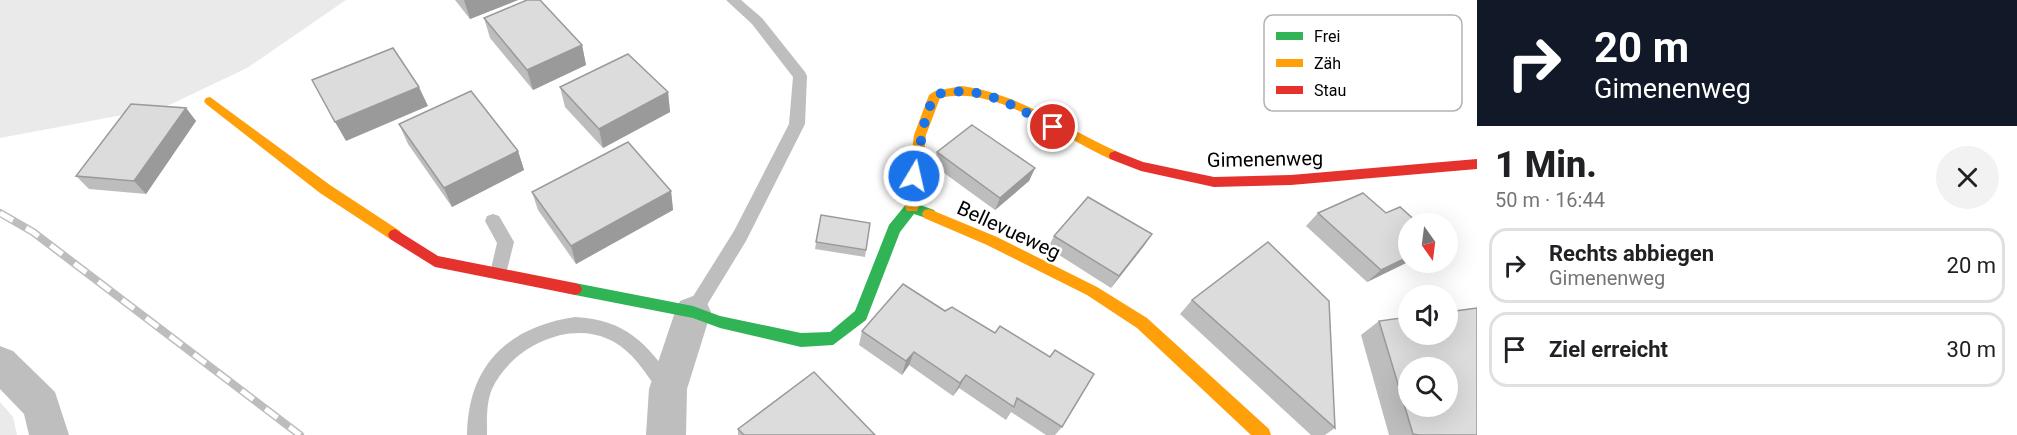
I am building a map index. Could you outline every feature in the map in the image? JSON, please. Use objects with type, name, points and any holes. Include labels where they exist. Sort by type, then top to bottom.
[{"type":"street","name":"Gimenenweg","points":[[912,207],[916,159],[930,104],[935,95],[962,90],[1004,100],[1089,146],[1141,166],[1196,179],[1256,182],[1477,164]]},
{"type":"street","points":[[210,102],[325,189],[435,261],[693,312],[720,322],[801,340],[833,339],[861,315],[894,229],[912,207]]},
{"type":"street","name":"Bellevueweg","points":[[912,207],[1032,261],[1092,291],[1142,323],[1263,435]]},
{"type":"street","points":[[666,435],[668,389],[693,312]]},
{"type":"street","points":[[0,363],[41,405],[49,435]]},
{"type":"lane","points":[[693,312],[741,236],[797,124],[800,76],[757,21],[733,0]]},
{"type":"lane","points":[[493,221],[506,242],[499,273]]},
{"type":"lane","points":[[477,435],[476,410],[482,391],[503,357],[527,339],[555,328],[583,325],[610,331],[633,345],[668,389]]},
{"type":"shaded area","points":[[0,0],[346,0],[247,68],[165,107],[0,138]]},
{"type":"shaded area","points":[[0,402],[13,417],[17,435],[0,435]]},
{"type":"building","points":[[527,0],[540,0],[582,45],[527,70],[484,18]]},
{"type":"building","points":[[393,48],[419,87],[335,122],[312,80]]},
{"type":"building","points":[[628,54],[668,92],[599,129],[560,87]]},
{"type":"building","points":[[471,91],[518,151],[444,188],[399,124]]},
{"type":"building","points":[[131,104],[186,108],[134,181],[76,176]]},
{"type":"building","points":[[972,125],[1035,168],[1000,198],[937,152]]},
{"type":"building","points":[[628,142],[671,191],[571,246],[532,192]]},
{"type":"building","points":[[1363,193],[1386,213],[1400,207],[1407,213],[1398,213],[1398,262],[1381,270],[1318,213]]},
{"type":"building","points":[[1088,197],[1152,234],[1119,276],[1054,236]]},
{"type":"building","points":[[821,215],[870,223],[866,250],[816,242]]},
{"type":"building","points":[[1268,242],[1329,301],[1335,428],[1192,300]]},
{"type":"building","points":[[903,284],[945,311],[952,307],[995,333],[1000,326],[1050,357],[1055,350],[1094,374],[1062,427],[1017,398],[1014,407],[966,375],[960,383],[914,352],[906,361],[862,331]]},
{"type":"building","points":[[1477,308],[1477,435],[1413,434],[1408,417],[1458,417],[1458,357],[1398,357],[1398,384],[1379,321],[1398,318],[1398,345],[1458,345],[1458,311]]},
{"type":"building","points":[[814,372],[875,435],[744,435],[738,429]]},
{"type":"railway","points":[[0,213],[33,232],[300,435]]},
{"type":"traffic: fast","points":[[575,289],[693,312],[720,322],[801,340],[833,338],[861,315],[894,229],[912,207],[929,214]]},
{"type":"traffic: slow","points":[[912,207],[920,135],[935,95],[938,94],[962,90],[1000,99],[1115,156]]},
{"type":"traffic: slow","points":[[210,101],[325,189],[395,235]]},
{"type":"traffic: slow","points":[[929,214],[992,241],[1092,291],[1142,323],[1263,435]]},
{"type":"traffic: jam","points":[[1115,156],[1141,166],[1214,182],[1291,180],[1477,164]]},
{"type":"traffic: jam","points":[[395,235],[435,261],[575,289]]},
{"type":"route","points":[[914,176],[926,115],[935,95],[962,90],[978,92],[1004,100],[1053,127]]}]
